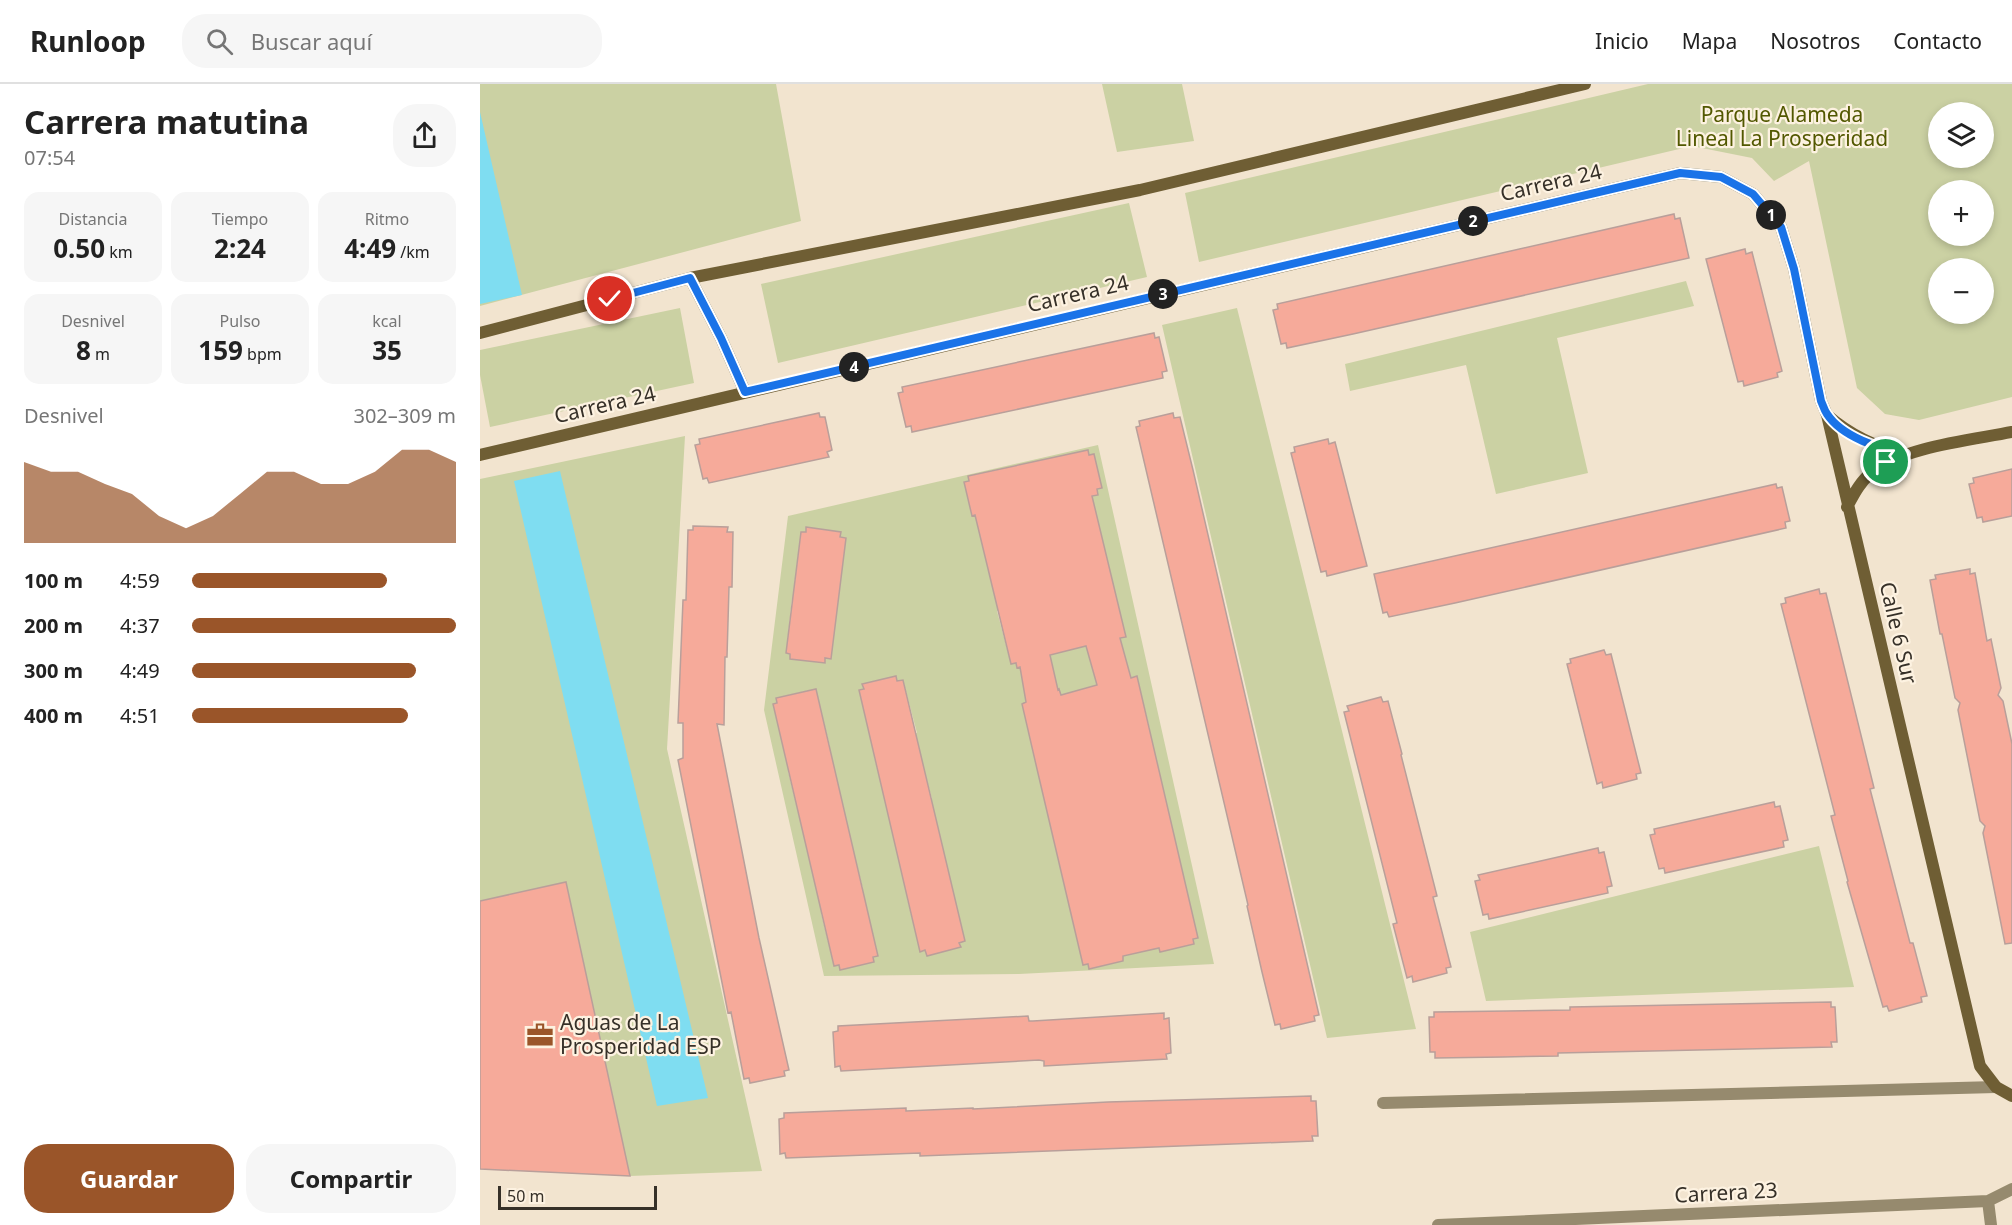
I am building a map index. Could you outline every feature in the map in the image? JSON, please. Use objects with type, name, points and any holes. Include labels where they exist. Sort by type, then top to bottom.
[{"type":"street","points":[[480,333],[690,278],[1140,190],[1585,84]]},
{"type":"street","name":"Carrera 24","points":[[480,454],[1680,173],[1721,177],[1753,194]]},
{"type":"street","name":"Calle 6 Sur","points":[[1753,194],[1781,227],[1794,269],[1821,401],[1827,414],[1980,1066],[1996,1087]]},
{"type":"street","points":[[690,278],[721,338],[745,392]]},
{"type":"street","points":[[1827,414],[1843,429],[1862,441],[1905,454]]},
{"type":"street","points":[[1847,507],[1857,489],[1870,474],[1886,462],[1905,454],[2012,432]]},
{"type":"street","points":[[1383,1103],[1996,1087],[2012,1096]]},
{"type":"street","name":"Carrera 23","points":[[1438,1225],[1988,1201],[2012,1189]]},
{"type":"street","points":[[1988,1201],[1991,1225]]},
{"type":"green space","points":[[480,84],[776,84],[801,221],[480,306]]},
{"type":"green space","points":[[1102,84],[1182,84],[1194,141],[1117,152]]},
{"type":"green space","name":"Parque Alameda Lineal La Prosperidad","points":[[1648,84],[2012,84],[2012,397],[1919,420],[1885,414],[1857,388],[1809,161],[1774,181],[1752,158],[1692,146],[1199,262],[1185,193]]},
{"type":"green space","points":[[1129,203],[1147,277],[778,363],[761,284]]},
{"type":"green space","points":[[1686,281],[1694,306],[1557,338],[1588,473],[1496,494],[1466,365],[1350,391],[1345,364]]},
{"type":"green space","points":[[680,308],[694,383],[490,427],[480,375],[480,350]]},
{"type":"green space","points":[[1237,308],[1416,1029],[1327,1038],[1162,325]]},
{"type":"green space","points":[[685,436],[667,749],[762,1171],[630,1176],[566,882],[480,901],[480,479]]},
{"type":"green space","points":[[1098,445],[1214,964],[1019,974],[824,976],[764,710],[788,516]],"holes":[[[1022,464],[1023,469],[977,515],[972,516],[964,482],[969,481],[968,476]],[[807,527],[841,532],[840,537],[846,538],[839,592],[794,586],[801,532],[806,532]],[[1068,593],[1125,637],[1120,638],[1121,643],[1088,651],[1086,646],[1081,647]],[[792,599],[797,599],[831,659],[825,658],[824,663],[790,659],[790,654],[786,653]],[[1002,609],[1054,654],[1050,655],[1050,660],[1017,668],[1016,663],[1011,664],[997,611]],[[1130,673],[1131,678],[1137,677],[1150,730],[1145,731],[1097,685],[1096,681]],[[896,676],[897,681],[903,680],[917,733],[872,743],[859,690],[864,689],[863,684]],[[810,690],[817,694],[830,747],[786,758],[773,705],[777,703],[776,698]],[[1059,690],[1061,695],[1066,694],[1035,757],[1022,704],[1026,702],[1026,697]],[[918,746],[932,799],[887,809],[874,756]],[[832,760],[845,813],[801,824],[788,771]],[[850,837],[863,889],[819,900],[806,847]],[[1185,885],[1198,938],[1193,939],[1194,944],[1160,952],[1159,947]],[[912,897],[959,943],[960,947],[927,955],[925,950],[920,951],[907,898]],[[865,903],[878,955],[840,970],[839,965],[834,966],[821,913]],[[1071,912],[1128,955],[1123,956],[1123,961],[1090,969],[1088,964],[1083,965]]]},
{"type":"green space","points":[[1819,846],[1854,987],[1486,1001],[1470,932]]},
{"type":"water","points":[[480,112],[522,295],[480,304]]},
{"type":"water","points":[[560,471],[708,1098],[657,1106],[514,481]]},
{"type":"building","points":[[1674,214],[1675,219],[1680,218],[1689,258],[1287,348],[1286,343],[1281,344],[1273,310],[1278,309],[1277,304]]},
{"type":"building","points":[[1745,249],[1746,254],[1752,252],[1782,371],[1777,373],[1778,377],[1744,386],[1743,381],[1738,382],[1706,259]]},
{"type":"building","points":[[1154,333],[1155,338],[1159,337],[1167,371],[1162,372],[1163,378],[912,432],[911,426],[906,427],[898,393],[903,392],[902,387]]},
{"type":"building","points":[[819,413],[820,417],[825,417],[832,450],[827,452],[829,457],[709,483],[707,478],[703,479],[695,445],[700,444],[699,439]]},
{"type":"building","points":[[1173,413],[1174,418],[1180,417],[1193,470],[1319,1015],[1314,1016],[1315,1021],[1281,1029],[1280,1024],[1275,1025],[1262,972],[1136,427],[1140,426],[1139,421]]},
{"type":"building","points":[[1328,439],[1329,444],[1335,442],[1367,566],[1327,576],[1326,571],[1321,572],[1291,453],[1295,452],[1294,447]]},
{"type":"building","points":[[1088,450],[1089,455],[1094,454],[1102,488],[1097,489],[1098,495],[1092,496],[1126,637],[1120,638],[1131,678],[1137,676],[1198,938],[1193,939],[1194,944],[1160,952],[1159,948],[1123,956],[1123,961],[1089,969],[1088,964],[1083,965],[1022,704],[1026,702],[1020,667],[1017,668],[1016,663],[1011,664],[975,515],[972,516],[964,482],[969,481],[968,476]],"holes":[[[1086,646],[1097,685],[1061,695],[1050,655]]]},
{"type":"building","points":[[2012,469],[2012,516],[1983,522],[1982,517],[1977,518],[1969,484],[1974,483],[1973,478]]},
{"type":"building","points":[[1776,484],[1777,488],[1782,487],[1790,521],[1785,522],[1786,528],[1389,617],[1387,612],[1383,613],[1374,574]]},
{"type":"building","points":[[693,526],[728,527],[727,532],[733,532],[732,587],[729,587],[727,657],[725,657],[724,725],[717,724],[759,938],[789,1070],[784,1071],[785,1076],[750,1083],[749,1078],[744,1079],[731,1012],[728,1013],[678,760],[683,758],[683,723],[678,723],[683,600],[686,600],[688,530],[693,530]]},
{"type":"building","points":[[806,527],[841,532],[840,537],[846,538],[831,659],[825,658],[825,663],[790,659],[790,654],[786,653],[801,532],[806,532]]},
{"type":"building","points":[[1970,569],[1970,574],[1975,573],[1987,641],[1991,639],[2001,688],[1998,695],[2003,701],[2012,744],[2012,943],[2005,944],[1983,833],[1985,826],[1980,821],[1958,710],[1960,703],[1955,698],[1930,580],[1936,579],[1935,575]]},
{"type":"building","points":[[1819,589],[1820,594],[1826,593],[1874,788],[1870,789],[1910,943],[1913,943],[1927,996],[1921,997],[1922,1002],[1889,1011],[1887,1006],[1883,1007],[1847,882],[1831,816],[1835,815],[1781,604],[1786,603],[1785,598]]},
{"type":"building","points":[[1604,650],[1606,655],[1611,654],[1641,773],[1636,774],[1637,779],[1603,788],[1602,782],[1597,784],[1567,664],[1571,663],[1570,659]]},
{"type":"building","points":[[896,676],[897,681],[903,680],[965,941],[959,943],[961,947],[927,956],[925,950],[920,952],[859,690],[864,689],[862,684]]},
{"type":"building","points":[[816,689],[878,956],[873,957],[874,962],[840,970],[839,965],[834,966],[773,704],[777,703],[776,698]]},
{"type":"building","points":[[1381,697],[1383,702],[1388,701],[1402,754],[1437,896],[1433,897],[1451,967],[1446,968],[1447,973],[1413,982],[1412,976],[1407,978],[1393,924],[1397,923],[1344,712],[1349,711],[1347,706]]},
{"type":"building","points":[[1774,802],[1775,807],[1780,806],[1788,840],[1783,841],[1784,847],[1665,873],[1664,868],[1659,869],[1650,835],[1655,834],[1654,829]]},
{"type":"building","points":[[1598,848],[1599,853],[1604,852],[1612,886],[1607,887],[1608,893],[1489,919],[1488,914],[1483,915],[1475,881],[1480,880],[1478,875]]},
{"type":"building","name":"Aguas de La Prosperidad ESP","points":[[566,882],[630,1176],[480,1169],[480,901]]},
{"type":"building","points":[[1831,1002],[1831,1007],[1835,1007],[1837,1042],[1831,1042],[1832,1047],[1435,1058],[1435,1052],[1430,1052],[1429,1017],[1434,1017],[1434,1012]]},
{"type":"building","points":[[1164,1013],[1164,1019],[1169,1018],[1171,1053],[1166,1054],[1167,1059],[1044,1066],[1044,1061],[1039,1060],[841,1071],[840,1066],[835,1067],[833,1032],[838,1031],[838,1026],[1028,1016],[1029,1021],[1033,1021]]},
{"type":"building","points":[[1311,1096],[1311,1101],[1316,1101],[1318,1136],[1312,1136],[1313,1141],[920,1156],[920,1153],[786,1158],[785,1153],[780,1154],[779,1119],[784,1118],[784,1113],[906,1108],[906,1111],[973,1109],[1108,1102]]},
{"type":"place","name":"Aguas de La Prosperidad ESP","points":[[540,1035]]},
{"type":"route","points":[[610,299],[690,278],[721,338],[745,392],[1680,173],[1721,177],[1753,194],[1781,227],[1794,269],[1821,401],[1827,414],[1843,429],[1862,441],[1905,454],[1886,462]]}]
